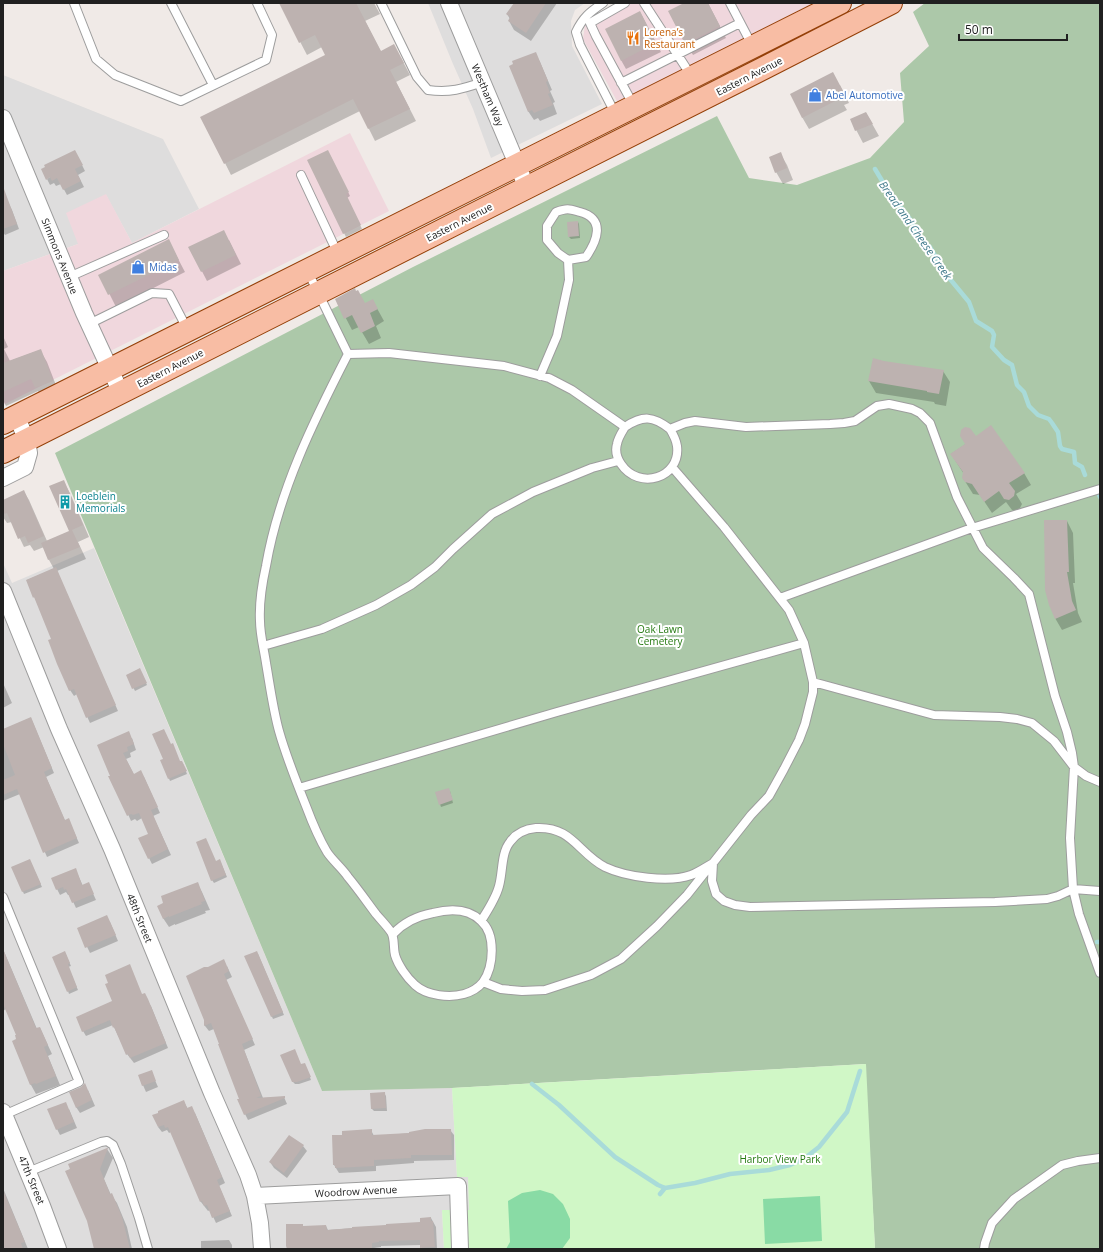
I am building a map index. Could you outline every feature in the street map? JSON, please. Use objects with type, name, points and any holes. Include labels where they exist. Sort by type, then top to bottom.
[{"type":"main road","points":[[7,418],[110,370],[840,3]]},
{"type":"main road","name":"Eastern Avenue","points":[[3,452],[891,3]]},
{"type":"main road","points":[[753,47],[764,68]]},
{"type":"street","name":"Westham Way","points":[[449,3],[527,188]]},
{"type":"street","name":"Simmons Avenue","points":[[3,118],[89,324],[121,393]]},
{"type":"street","points":[[3,478],[25,467],[29,453],[27,440],[7,418]]},
{"type":"street","name":"48th Street","points":[[3,591],[56,722],[112,849],[212,1093],[248,1175],[255,1196],[260,1223],[262,1249]]},
{"type":"street","name":"47th Street","points":[[4,1113],[52,1229],[58,1249]]},
{"type":"street","name":"Woodrow Avenue","points":[[255,1196],[458,1186],[460,1249]]},
{"type":"lane","points":[[74,3],[96,59],[115,75],[181,101],[266,60],[272,35],[257,3]]},
{"type":"lane","points":[[171,3],[213,85]]},
{"type":"lane","points":[[381,3],[417,77],[428,90],[441,92],[457,90],[483,82]]},
{"type":"lane","points":[[603,3],[587,14],[580,23],[576,32],[580,45],[626,111]]},
{"type":"lane","points":[[625,3],[590,23],[621,83],[626,111]]},
{"type":"lane","points":[[644,3],[692,78]]},
{"type":"lane","points":[[730,3],[753,47]]},
{"type":"lane","points":[[621,83],[740,23]]},
{"type":"lane","points":[[301,175],[339,255]]},
{"type":"lane","points":[[567,208],[588,214],[596,221],[597,230],[594,246],[586,257],[568,260],[558,253],[547,240],[547,226],[556,212],[567,208]]},
{"type":"lane","points":[[69,277],[164,235]]},
{"type":"lane","points":[[540,376],[557,336],[569,280],[568,260]]},
{"type":"lane","points":[[308,270],[348,354]]},
{"type":"lane","points":[[89,324],[152,293],[169,294],[187,331]]},
{"type":"lane","points":[[348,354],[389,353],[444,358],[504,366],[549,378],[572,390],[625,427]]},
{"type":"lane","points":[[348,354],[321,407],[290,479],[277,518],[268,549],[262,588],[260,620],[272,702],[280,733],[317,836],[329,854],[393,934],[395,955],[402,969],[416,986],[427,992],[440,995],[462,995],[471,992],[483,982],[492,962],[492,950],[488,930],[481,920],[469,913],[455,910],[442,911],[414,918],[401,925],[393,934]]},
{"type":"lane","points":[[670,429],[684,423],[695,422],[746,427],[830,424],[855,421],[877,406],[889,404],[900,405],[912,409],[920,413],[930,423],[957,497],[983,548],[1029,594],[1055,696],[1068,732],[1072,753],[1074,767],[1070,838],[1073,889],[1079,914],[1100,974]]},
{"type":"lane","points":[[647,419],[660,422],[670,429],[675,438],[677,447],[676,458],[672,467],[658,478],[645,480],[633,476],[625,470],[618,461],[616,452],[617,442],[625,427],[634,421],[647,419]]},
{"type":"lane","points":[[263,646],[322,629],[376,605],[411,585],[435,568],[453,548],[492,514],[547,486],[592,468],[618,461]]},
{"type":"lane","points":[[483,982],[501,989],[522,991],[545,990],[591,975],[621,959],[657,926],[687,895],[751,815],[769,796],[799,740],[805,724],[813,692],[813,682],[804,643],[789,610],[724,527],[672,467]]},
{"type":"lane","points":[[780,598],[972,528],[1100,489]]},
{"type":"lane","points":[[299,788],[557,712],[804,643]]},
{"type":"lane","points":[[813,682],[934,715],[1000,717],[1032,723],[1054,741],[1074,767],[1086,776],[1100,782]]},
{"type":"lane","points":[[481,920],[499,887],[504,853],[509,842],[527,829],[544,828],[557,830],[572,839],[589,855],[604,866],[629,875],[668,878],[690,875],[713,863]]},
{"type":"lane","points":[[713,863],[712,881],[716,894],[724,901],[735,905],[750,907],[995,902],[1047,899],[1073,889],[1100,891]]},
{"type":"lane","points":[[3,897],[80,1082],[4,1113]]},
{"type":"lane","points":[[28,1172],[101,1142],[107,1141],[113,1145],[121,1164],[148,1249]]},
{"type":"lane","points":[[984,1249],[992,1223],[1014,1199],[1062,1165],[1100,1158]]},
{"type":"shaded area","points":[[428,3],[585,3],[575,10],[571,21],[572,46],[602,104],[491,158],[473,109]]},
{"type":"shaded area","points":[[617,3],[825,3],[618,103],[583,39],[585,25]]},
{"type":"shaded area","points":[[3,75],[163,139],[199,209],[132,243],[106,195],[78,244],[3,271]]},
{"type":"shaded area","points":[[350,133],[389,211],[3,405],[3,271],[78,244],[66,213],[106,194],[132,243]]},
{"type":"shaded area","points":[[94,548],[322,1091],[452,1088],[457,1177],[468,1177],[469,1210],[442,1210],[444,1249],[3,1249],[3,563],[12,583]]},
{"type":"green space","name":"Oak Lawn Cemetery","points":[[925,3],[1100,3],[1100,1249],[875,1249],[865,1064],[452,1088],[322,1091],[55,453],[413,267],[717,116],[749,178],[797,185],[870,158],[904,122],[900,73],[929,46],[913,12]]},
{"type":"green space","name":"Harbor View Park","points":[[866,1064],[875,1249],[444,1249],[442,1210],[469,1210],[468,1177],[457,1177],[452,1088]]},
{"type":"green space","points":[[540,1190],[553,1194],[563,1204],[570,1219],[570,1238],[562,1249],[506,1249],[510,1242],[508,1201],[522,1193]]},
{"type":"green space","points":[[820,1196],[822,1241],[765,1244],[763,1199]]},
{"type":"building","points":[[279,3],[356,3],[381,51],[394,44],[404,63],[390,70],[410,109],[368,129],[353,99],[224,164],[200,117],[325,55],[315,35],[299,43]]},
{"type":"building","points":[[514,3],[546,3],[526,33],[508,21],[510,17],[506,14]]},
{"type":"building","points":[[684,3],[708,3],[720,26],[685,44],[668,11]]},
{"type":"building","name":"Lorena’s Restaurant","points":[[640,11],[656,43],[621,61],[605,29]]},
{"type":"building","points":[[536,52],[548,81],[546,82],[550,93],[548,94],[553,105],[534,113],[532,110],[528,112],[509,66],[513,64],[512,61]]},
{"type":"building","name":"Abel Automotive","points":[[833,72],[843,91],[838,93],[841,98],[802,118],[790,94]]},
{"type":"building","points":[[866,112],[873,124],[855,131],[850,119]]},
{"type":"building","points":[[75,150],[83,165],[75,169],[81,181],[63,190],[57,178],[52,181],[50,177],[46,180],[41,169],[45,167],[44,165]]},
{"type":"building","points":[[328,150],[349,192],[346,194],[361,225],[343,234],[307,160]]},
{"type":"building","points":[[781,152],[787,168],[775,173],[769,157]]},
{"type":"building","points":[[3,189],[17,224],[3,229]]},
{"type":"building","points":[[578,221],[579,236],[568,237],[567,222]]},
{"type":"building","points":[[224,230],[236,255],[201,272],[188,247]]},
{"type":"building","name":"Midas","points":[[169,239],[179,260],[108,295],[98,275]]},
{"type":"building","points":[[355,288],[356,291],[358,290],[365,303],[373,299],[378,309],[370,313],[375,326],[361,333],[352,315],[344,319],[335,299]]},
{"type":"building","points":[[41,349],[53,381],[35,388],[31,379],[3,392],[3,363]]},
{"type":"building","points":[[873,358],[944,370],[939,394],[868,381]]},
{"type":"building","points":[[991,425],[1025,473],[1009,483],[1015,491],[1014,496],[1009,500],[1004,499],[999,491],[984,502],[972,484],[965,482],[962,478],[963,472],[950,454],[965,444],[960,436],[961,430],[965,427],[970,428],[976,436]]},
{"type":"building","points":[[64,480],[83,525],[72,530],[80,547],[48,560],[41,543],[69,531],[49,486]]},
{"type":"building","points":[[24,490],[44,536],[28,543],[25,536],[18,539],[7,513],[3,514],[3,500]]},
{"type":"building","points":[[1044,520],[1067,520],[1069,572],[1067,572],[1072,601],[1076,610],[1055,619],[1045,590]]},
{"type":"building","points":[[56,567],[116,705],[86,718],[74,689],[69,691],[57,664],[48,640],[51,639],[26,580]]},
{"type":"building","points":[[140,668],[147,683],[132,689],[126,675]]},
{"type":"building","points":[[31,717],[52,768],[44,772],[65,820],[69,818],[77,838],[43,853],[17,789],[3,795],[3,780],[15,775],[3,744],[3,729]]},
{"type":"building","points":[[164,729],[171,744],[173,743],[180,761],[182,761],[187,771],[168,779],[160,760],[163,759],[152,734]]},
{"type":"building","points":[[129,731],[134,744],[127,747],[128,751],[123,753],[134,774],[141,770],[158,807],[151,810],[168,849],[148,859],[138,838],[148,834],[139,813],[127,816],[108,776],[110,776],[97,745]]},
{"type":"building","points":[[449,788],[453,800],[439,805],[435,792]]},
{"type":"building","points":[[206,838],[216,861],[220,859],[226,875],[211,881],[196,842]]},
{"type":"building","points":[[30,859],[41,884],[22,892],[11,867]]},
{"type":"building","points":[[76,868],[82,885],[89,882],[94,894],[72,903],[66,889],[64,890],[63,887],[56,890],[51,878]]},
{"type":"building","points":[[198,882],[205,901],[201,902],[202,904],[163,919],[157,906],[163,903],[161,896]]},
{"type":"building","points":[[107,915],[116,935],[85,948],[77,928]]},
{"type":"building","points":[[3,949],[36,1028],[40,1027],[48,1045],[44,1047],[56,1076],[36,1084],[30,1085],[12,1041],[16,1039],[16,1035],[3,1004]]},
{"type":"building","points":[[65,951],[70,963],[68,964],[77,987],[67,992],[52,957]]},
{"type":"building","points":[[257,951],[283,1012],[271,1017],[244,956]]},
{"type":"building","points":[[224,959],[229,971],[224,974],[253,1039],[242,1044],[261,1096],[256,1098],[285,1096],[285,1098],[244,1115],[211,1023],[204,1026],[204,1020],[186,976]]},
{"type":"building","points":[[130,964],[142,994],[145,993],[148,999],[166,1043],[130,1058],[128,1054],[126,1055],[110,1020],[82,1032],[76,1017],[112,1001],[105,984],[108,983],[105,975]]},
{"type":"building","points":[[295,1049],[301,1064],[305,1063],[311,1077],[297,1082],[292,1082],[280,1055]]},
{"type":"building","points":[[152,1070],[156,1081],[142,1086],[138,1075]]},
{"type":"building","points":[[85,1083],[92,1100],[76,1108],[69,1092],[81,1087]]},
{"type":"building","points":[[385,1092],[386,1108],[371,1109],[370,1093]]},
{"type":"building","points":[[184,1100],[187,1108],[192,1106],[222,1177],[217,1180],[230,1211],[212,1218],[207,1205],[204,1206],[202,1201],[200,1202],[168,1127],[165,1128],[164,1125],[158,1127],[152,1115]]},
{"type":"building","points":[[66,1102],[74,1122],[56,1130],[47,1109]]},
{"type":"building","points":[[372,1129],[372,1135],[409,1133],[425,1129],[451,1129],[452,1155],[411,1155],[411,1158],[374,1160],[374,1166],[335,1168],[335,1165],[333,1165],[332,1135],[342,1135],[342,1131]]},
{"type":"building","points":[[289,1135],[304,1145],[284,1173],[269,1162]]},
{"type":"building","points":[[107,1148],[100,1169],[110,1194],[112,1193],[122,1217],[130,1249],[94,1249],[87,1221],[65,1171],[70,1169],[68,1164]]},
{"type":"building","points":[[3,1190],[25,1242],[21,1243],[23,1249],[3,1249]]},
{"type":"building","points":[[431,1217],[431,1221],[433,1221],[435,1247],[420,1248],[420,1240],[379,1241],[372,1243],[372,1249],[287,1249],[286,1246],[286,1224],[303,1224],[303,1226],[326,1225],[327,1230],[420,1222],[420,1218]]},
{"type":"waterway","name":"Bread and Cheese Creek","points":[[875,169],[887,189],[910,219],[921,240],[930,247],[945,273],[969,302],[976,321],[992,331],[994,335],[992,347],[1004,360],[1012,365],[1017,385],[1024,392],[1029,406],[1038,415],[1049,419],[1058,432],[1060,446],[1062,449],[1074,452],[1075,463],[1082,467],[1085,475]]},
{"type":"waterway","points":[[532,1084],[559,1105],[615,1157],[665,1188],[695,1183],[730,1174],[769,1170],[790,1165],[805,1158],[819,1147],[847,1112],[860,1071]]},
{"type":"waterway","points":[[660,1194],[665,1188]]},
{"type":"place","name":"Lorena’s Restaurant","points":[[633,38]]},
{"type":"place","name":"Abel Automotive","points":[[815,95]]},
{"type":"place","name":"Midas","points":[[138,267]]},
{"type":"place","name":"Loeblein Memorials","points":[[65,502]]}]
